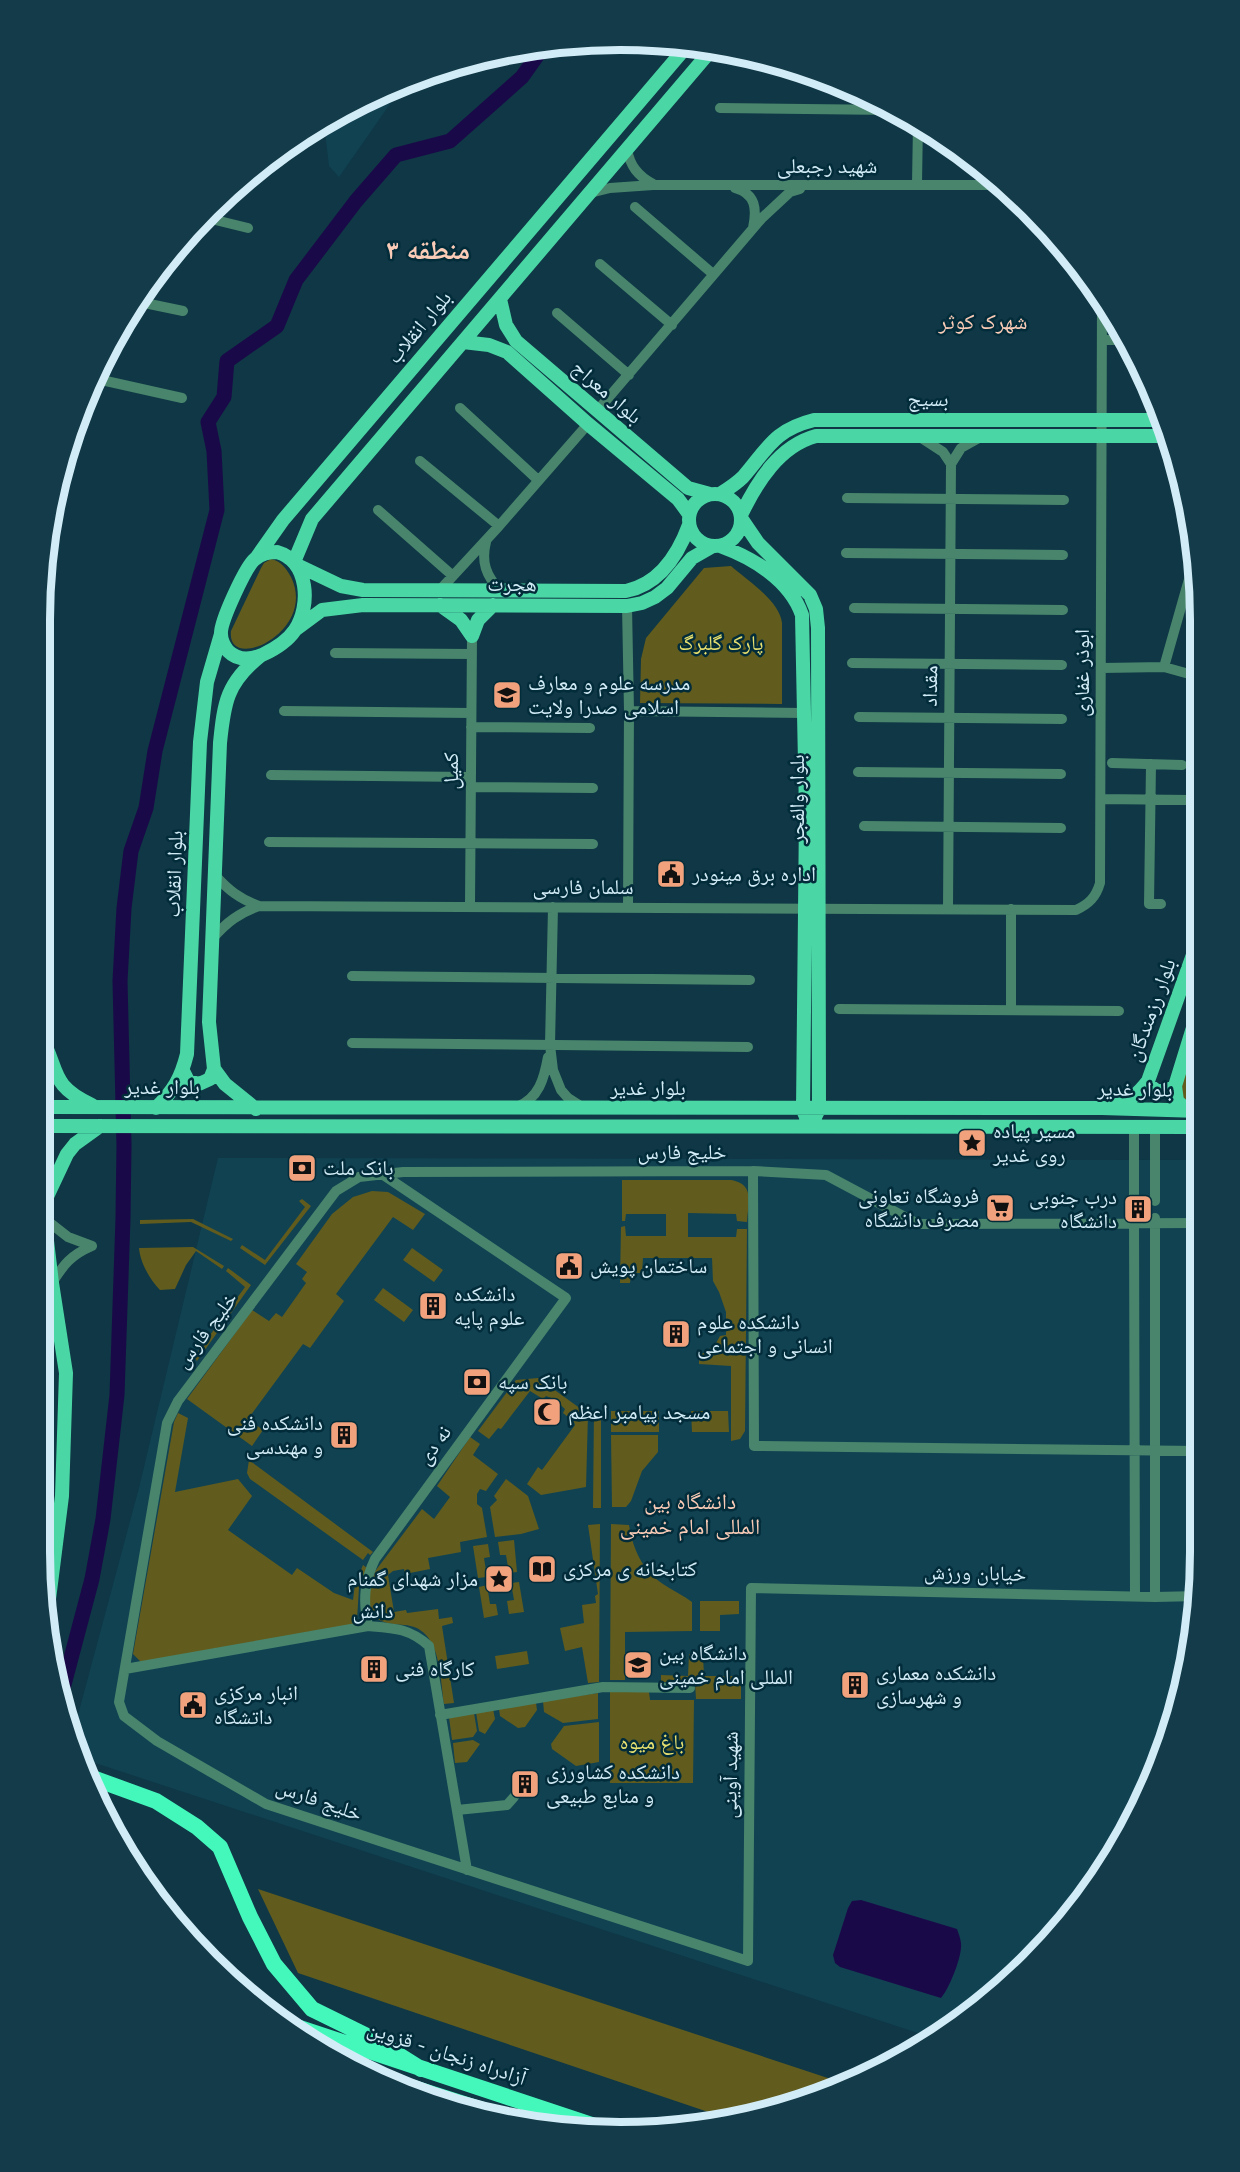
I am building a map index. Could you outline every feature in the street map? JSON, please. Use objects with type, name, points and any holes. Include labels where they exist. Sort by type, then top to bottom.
[{"type":"highway","points":[[97,1780],[156,1801],[197,1827],[220,1847],[250,1917],[274,1964],[312,2009],[375,2040],[421,2068]]},
{"type":"highway","name":"آزادراه زنجان - قزوین","points":[[316,2034],[579,2121]]},
{"type":"main road","name":"بلوار انقلاب","points":[[257,557],[283,520],[681,53]]},
{"type":"main road","name":"بلوار انقلاب","points":[[295,563],[312,519],[706,56]]},
{"type":"main road","name":"بلوار معراج","points":[[500,299],[511,347],[588,424],[678,499],[689,520]]},
{"type":"main road","name":"بلوار معراج","points":[[463,342],[511,347],[597,411],[688,488],[715,494]]},
{"type":"main road","name":"بسیج","points":[[715,494],[741,479],[771,441],[784,431],[814,420],[1154,420]]},
{"type":"main road","name":"بسیج","points":[[741,516],[753,489],[783,453],[804,439],[830,436],[1160,436]]},
{"type":"main road","points":[[715,494],[730,498],[737,505],[741,516],[739,530],[731,540],[717,546],[698,540],[689,520],[693,505],[700,498],[715,494]]},
{"type":"main road","name":"بلوار والفجر","points":[[741,516],[758,543],[810,594],[816,609],[819,628],[819,1109]]},
{"type":"main road","name":"هجرت","points":[[295,630],[322,610],[341,606],[440,598],[500,590],[626,591],[637,589],[656,577],[680,548],[689,520]]},
{"type":"main road","name":"هجرت","points":[[295,563],[341,586],[363,590],[494,605],[627,606],[655,597],[667,588],[692,558],[717,546]]},
{"type":"main road","name":"بلوار والفجر","points":[[717,546],[743,554],[782,583],[792,594],[802,615],[806,812],[803,1110]]},
{"type":"main road","points":[[277,552],[295,563],[304,588],[304,602],[295,630],[273,650],[260,656],[247,659],[234,656],[225,646],[221,627],[252,561],[263,554],[277,552]]},
{"type":"main road","points":[[626,591],[627,606]]},
{"type":"main road","points":[[440,598],[461,620],[472,636]]},
{"type":"main road","points":[[472,636],[478,620],[494,605]]},
{"type":"main road","name":"بلوار انقلاب","points":[[156,1108],[175,1088],[183,1071],[187,1054],[200,742],[207,682],[221,634]]},
{"type":"main road","name":"بلوار انقلاب","points":[[214,1068],[209,1022],[222,716],[231,689],[242,670],[260,656]]},
{"type":"main road","name":"بلوار رزمندگان","points":[[1101,1108],[1131,1099],[1148,1081],[1190,963]]},
{"type":"main road","name":"بلوار رزمندگان","points":[[1175,1086],[1190,1037]]},
{"type":"main road","points":[[50,1059],[62,1086],[70,1094],[99,1108]]},
{"type":"main road","points":[[183,1071],[188,1081],[199,1084],[210,1079],[214,1068]]},
{"type":"main road","points":[[214,1068],[225,1083],[256,1109]]},
{"type":"main road","points":[[1148,1081],[1149,1085],[1157,1091],[1166,1091],[1175,1086],[1177,1101],[1190,1109]]},
{"type":"main road","name":"بلوار غدیر","points":[[50,1107],[803,1110],[1101,1108],[1190,1111]]},
{"type":"main road","points":[[64,1107],[57,1114],[60,1124],[65,1125]]},
{"type":"main road","points":[[811,1127],[819,1109]]},
{"type":"main road","points":[[803,1110],[811,1127]]},
{"type":"main road","name":"بلوار غدیر","points":[[50,1126],[1190,1127]]},
{"type":"main road","points":[[50,1190],[67,1154],[80,1140],[101,1126]]},
{"type":"main road","points":[[50,1265],[64,1358],[65,1392],[62,1496],[51,1584]]},
{"type":"main road","points":[[50,1363],[64,1358]]},
{"type":"main road","points":[[50,1386],[56,1385],[65,1392]]},
{"type":"street","points":[[720,108],[875,110]]},
{"type":"street","points":[[917,184],[918,134]]},
{"type":"street","points":[[627,149],[632,167],[645,180],[653,184]]},
{"type":"street","name":"شهید رجبعلی","points":[[590,193],[610,188],[653,184],[989,185]]},
{"type":"street","points":[[727,185],[746,191],[753,201],[756,215],[753,231]]},
{"type":"street","points":[[597,411],[772,207],[790,192],[809,186]]},
{"type":"street","points":[[635,207],[713,274]]},
{"type":"street","points":[[214,220],[248,228]]},
{"type":"street","points":[[600,264],[672,325]]},
{"type":"street","points":[[146,303],[183,311]]},
{"type":"street","points":[[557,313],[630,375]]},
{"type":"street","points":[[1101,420],[1102,316]]},
{"type":"street","points":[[1102,340],[1117,340]]},
{"type":"street","points":[[103,380],[182,398]]},
{"type":"street","points":[[460,408],[538,480]]},
{"type":"street","name":"ابوذر غفاری","points":[[1085,906],[1098,892],[1100,883],[1101,420]]},
{"type":"street","points":[[440,598],[453,576],[588,424]]},
{"type":"street","points":[[918,436],[943,452],[951,464],[961,448],[970,441],[985,436]]},
{"type":"street","points":[[420,461],[499,526]]},
{"type":"street","name":"مقداد","points":[[948,909],[951,464]]},
{"type":"street","points":[[847,498],[1064,500]]},
{"type":"street","points":[[378,510],[453,576]]},
{"type":"street","points":[[487,538],[483,552],[484,567],[490,580],[500,590]]},
{"type":"street","points":[[846,553],[1063,555]]},
{"type":"street","points":[[1164,667],[1189,580]]},
{"type":"street","points":[[627,606],[628,907]]},
{"type":"street","points":[[854,608],[1063,610]]},
{"type":"street","name":"کمیل","points":[[470,906],[472,636]]},
{"type":"street","points":[[335,653],[472,654]]},
{"type":"street","points":[[852,663],[1062,665]]},
{"type":"street","points":[[1102,668],[1164,667],[1190,674]]},
{"type":"street","points":[[284,711],[471,713]]},
{"type":"street","points":[[629,711],[804,713]]},
{"type":"street","points":[[859,717],[1062,719]]},
{"type":"street","points":[[471,727],[590,728]]},
{"type":"street","points":[[1112,763],[1182,765]]},
{"type":"street","points":[[1150,764],[1149,904],[1161,904]]},
{"type":"street","points":[[858,772],[1061,774]]},
{"type":"street","points":[[270,775],[593,788]]},
{"type":"street","points":[[1101,800],[1190,800]]},
{"type":"street","points":[[864,826],[1061,828]]},
{"type":"street","points":[[269,842],[593,844]]},
{"type":"street","name":"سلمان فارسی","points":[[215,874],[228,890],[243,900],[259,906]]},
{"type":"street","name":"سلمان فارسی","points":[[213,938],[242,912],[259,906],[1076,910],[1085,906]]},
{"type":"street","points":[[553,907],[550,1045],[553,1070],[561,1090],[568,1098],[588,1109]]},
{"type":"street","points":[[1011,909],[1011,1010]]},
{"type":"street","points":[[352,976],[750,980]]},
{"type":"street","points":[[839,1009],[1119,1011]]},
{"type":"street","points":[[352,1043],[748,1047]]},
{"type":"street","points":[[513,1109],[522,1105],[538,1091],[543,1082],[550,1045]]},
{"type":"street","points":[[1134,1127],[1134,1201]]},
{"type":"street","points":[[1155,1127],[1155,1201]]},
{"type":"street","points":[[753,1171],[754,1446],[1190,1451]]},
{"type":"street","name":"خلیج فارس","points":[[748,1961],[266,1804],[157,1741],[124,1716],[119,1702],[167,1423],[178,1401],[336,1191],[359,1177],[403,1172],[753,1171],[826,1175],[918,1224],[1134,1220],[1190,1222]]},
{"type":"street","name":"نه دی","points":[[368,1626],[364,1610],[364,1593],[367,1576],[375,1559],[566,1298],[382,1174]]},
{"type":"street","points":[[1134,1220],[1136,1596]]},
{"type":"street","points":[[1155,1220],[1155,1596]]},
{"type":"street","points":[[50,1223],[68,1237],[93,1246],[77,1252],[63,1265],[52,1283]]},
{"type":"street","name":"خیابان ورزش","points":[[751,1588],[1188,1596]]},
{"type":"street","name":"شهید آوینی","points":[[748,1961],[751,1588]]},
{"type":"street","name":"دانش","points":[[125,1669],[368,1626],[399,1629],[417,1635],[429,1646],[467,1870]]},
{"type":"street","points":[[440,1715],[603,1687],[690,1688]]},
{"type":"street","points":[[456,1810],[507,1805],[514,1797]]},
{"type":"shaded area","points":[[396,96],[339,177],[329,166],[325,132],[368,108]]},
{"type":"shaded area","name":"دانشگاه بین المللی امام خمینی","points":[[218,1158],[1190,1160],[1189,1589],[1180,1663],[1171,1700],[1147,1770],[1132,1804],[1114,1837],[1073,1899],[1049,1928],[996,1981],[967,2005],[923,2035],[90,1761],[76,1722],[139,1488]]},
{"type":"shaded area","points":[[861,1900],[957,1929],[961,1943],[960,1954],[951,1982],[941,1998],[840,1967],[835,1963],[833,1955],[848,1908],[852,1901]]},
{"type":"green space","points":[[271,559],[283,565],[291,577],[296,597],[292,615],[283,630],[269,641],[255,647],[242,648],[233,643],[231,631],[261,568]]},
{"type":"green space","name":"پارک گلبرگ","points":[[731,566],[769,599],[780,615],[782,623],[782,704],[640,703],[641,659],[646,638],[704,568]]},
{"type":"green space","points":[[1190,1053],[1190,1102],[1180,1101],[1178,1082]]},
{"type":"green space","points":[[622,1180],[731,1180],[744,1185],[747,1190],[749,1201],[747,1222],[737,1221],[736,1214],[688,1213],[688,1237],[736,1237],[737,1229],[747,1229],[745,1431],[740,1439],[731,1441],[731,1366],[699,1364],[699,1356],[715,1345],[720,1336],[726,1335],[726,1312],[713,1281],[712,1258],[643,1258],[642,1273],[631,1273],[630,1283],[620,1283],[621,1227],[625,1226],[626,1236],[666,1236],[666,1214],[626,1214],[625,1221],[622,1221]]},
{"type":"green space","points":[[372,1191],[388,1192],[425,1214],[413,1230],[393,1217],[336,1294],[344,1301],[310,1348],[303,1344],[248,1419],[263,1430],[252,1446],[187,1399],[252,1310],[269,1321],[276,1313],[282,1317],[306,1283],[302,1279],[307,1272],[296,1264],[332,1214],[353,1197]]},
{"type":"green space","points":[[302,1199],[311,1206],[265,1265],[240,1248],[242,1245],[265,1260],[305,1207],[299,1201]]},
{"type":"green space","points":[[193,1219],[233,1239],[231,1241],[191,1222],[140,1224],[140,1220]]},
{"type":"green space","points":[[193,1247],[224,1266],[222,1269],[196,1251],[186,1265],[175,1289],[160,1290],[146,1270],[139,1248]]},
{"type":"green space","points":[[412,1248],[443,1270],[434,1282],[403,1260]]},
{"type":"green space","points":[[228,1268],[251,1285],[197,1361],[194,1357],[245,1287],[226,1271]]},
{"type":"green space","points":[[383,1288],[413,1310],[404,1322],[374,1300]]},
{"type":"green space","points":[[538,1378],[588,1414],[586,1487],[541,1495],[527,1484],[538,1467],[542,1470],[575,1425],[563,1413],[565,1409],[554,1399],[546,1396],[543,1399],[530,1391],[501,1429],[498,1428],[489,1439],[478,1431],[516,1380]]},
{"type":"green space","points":[[594,1410],[601,1410],[601,1508],[593,1508]]},
{"type":"green space","points":[[611,1411],[659,1411],[659,1432],[611,1432]]},
{"type":"green space","points":[[691,1411],[728,1411],[729,1432],[692,1432]]},
{"type":"green space","points":[[178,1413],[188,1418],[175,1492],[238,1479],[252,1496],[228,1530],[292,1575],[297,1568],[334,1593],[353,1600],[355,1584],[363,1565],[367,1568],[359,1587],[357,1620],[353,1627],[143,1664],[133,1654],[174,1422]]},
{"type":"green space","points":[[611,1435],[658,1435],[658,1452],[642,1471],[631,1501],[626,1507],[612,1507]]},
{"type":"green space","points":[[470,1437],[480,1444],[473,1455],[498,1474],[486,1491],[480,1489],[477,1494],[477,1504],[482,1508],[487,1537],[460,1542],[461,1552],[428,1558],[430,1569],[405,1574],[404,1569],[393,1571],[388,1575],[394,1612],[406,1610],[407,1613],[438,1609],[439,1619],[452,1617],[453,1623],[442,1626],[454,1703],[444,1704],[439,1667],[432,1643],[416,1628],[386,1622],[370,1613],[368,1594],[373,1574],[422,1509],[434,1519],[450,1497],[437,1486]]},
{"type":"green space","points":[[249,1460],[373,1552],[370,1555],[368,1553],[363,1560],[250,1479],[247,1473]]},
{"type":"green space","points":[[506,1479],[528,1496],[539,1529],[495,1537],[490,1507],[497,1500],[494,1496]]},
{"type":"green space","points":[[600,1524],[599,1682],[588,1683],[582,1647],[565,1651],[560,1628],[584,1623],[582,1605],[596,1603],[595,1596],[598,1594],[588,1525]]},
{"type":"green space","points":[[611,1524],[629,1525],[636,1551],[644,1566],[663,1584],[692,1602],[692,1631],[625,1632],[625,1680],[610,1680]]},
{"type":"green space","points":[[514,1540],[517,1572],[509,1573],[506,1555],[500,1555],[498,1542]]},
{"type":"green space","points":[[488,1544],[490,1557],[484,1558],[487,1577],[478,1578],[473,1546]]},
{"type":"green space","points":[[519,1582],[524,1612],[509,1614],[507,1601],[514,1600],[511,1583]]},
{"type":"green space","points":[[487,1585],[490,1604],[496,1604],[498,1615],[484,1618],[479,1587]]},
{"type":"green space","points":[[700,1601],[739,1601],[739,1614],[720,1615],[720,1631],[700,1631]]},
{"type":"green space","points":[[527,1651],[529,1664],[497,1669],[495,1656]]},
{"type":"green space","points":[[689,1654],[703,1655],[704,1676],[741,1676],[741,1699],[696,1699],[695,1682],[661,1682],[661,1675],[688,1676]]},
{"type":"green space","name":"باغ میوه","points":[[610,1691],[649,1692],[650,1700],[694,1700],[693,1783],[610,1783]]},
{"type":"green space","points":[[598,1693],[598,1719],[563,1723],[544,1712],[543,1701]]},
{"type":"green space","points":[[536,1703],[537,1710],[525,1727],[518,1728],[500,1716],[499,1709]]},
{"type":"green space","points":[[493,1709],[495,1719],[485,1734],[479,1731],[476,1712]]},
{"type":"green space","points":[[474,1713],[477,1731],[473,1737],[452,1740],[449,1717]]},
{"type":"green space","points":[[599,1722],[599,1762],[576,1766],[552,1749],[551,1744],[564,1726]]},
{"type":"green space","points":[[473,1740],[480,1744],[467,1762],[455,1763],[453,1743]]},
{"type":"green space","points":[[258,1889],[835,2080],[768,2103],[716,2114],[298,1973]]},
{"type":"waterway","points":[[65,1682],[92,1579],[103,1519],[117,1395],[123,1218],[124,1145],[120,981],[124,908],[131,851],[146,808],[155,751],[217,510],[214,451],[208,422],[224,397],[227,361],[277,326],[296,280],[356,201],[396,155],[450,141],[522,77],[537,55]]},
{"type":"tunnel","points":[[1134,1201],[1134,1217]]},
{"type":"place","name":"مدرسه علوم و معارف اسلامی صدرا ولایت","points":[[507,695]]},
{"type":"place","name":"اداره برق مینودر","points":[[671,874]]},
{"type":"place","name":"مسیر پیاده روی غدیر","points":[[972,1143]]},
{"type":"place","name":"بانک ملت","points":[[302,1168]]},
{"type":"place","name":"فروشگاه تعاونی مصرف دانشگاه","points":[[1000,1208]]},
{"type":"place","name":"درب جنوبی دانشگاه","points":[[1138,1209]]},
{"type":"place","name":"ساختمان پویش","points":[[569,1266]]},
{"type":"place","name":"دانشکده علوم پایه","points":[[433,1306]]},
{"type":"place","name":"دانشکده علوم انسانی و اجتماعی","points":[[676,1334]]},
{"type":"place","name":"بانک سپه","points":[[477,1382]]},
{"type":"place","name":"مسجد پیامبر اعظم","points":[[547,1412]]},
{"type":"place","name":"دانشکده فنی و مهندسی","points":[[344,1435]]},
{"type":"place","name":"کتابخانه ی مرکزی","points":[[542,1569]]},
{"type":"place","name":"مزار شهدای گمنام","points":[[499,1579]]},
{"type":"place","name":"دانشگاه بین المللی امام خمینی","points":[[638,1665]]},
{"type":"place","name":"کارگاه فنی","points":[[374,1669]]},
{"type":"place","name":"دانشکده معماری و شهرسازی","points":[[855,1685]]},
{"type":"place","name":"انبار مرکزی داتشگاه","points":[[193,1705]]},
{"type":"place","name":"دانشکده کشاورزی و منابع طبیعی","points":[[525,1784]]},
{"type":"district","name":"منطقه ۳","points":[[428,250]]},
{"type":"district","name":"شهرک کوثر","points":[[983,321]]},
{"type":"district","name":"دانشگاه بین المللی امام خمینی","points":[[690,1514]]}]
